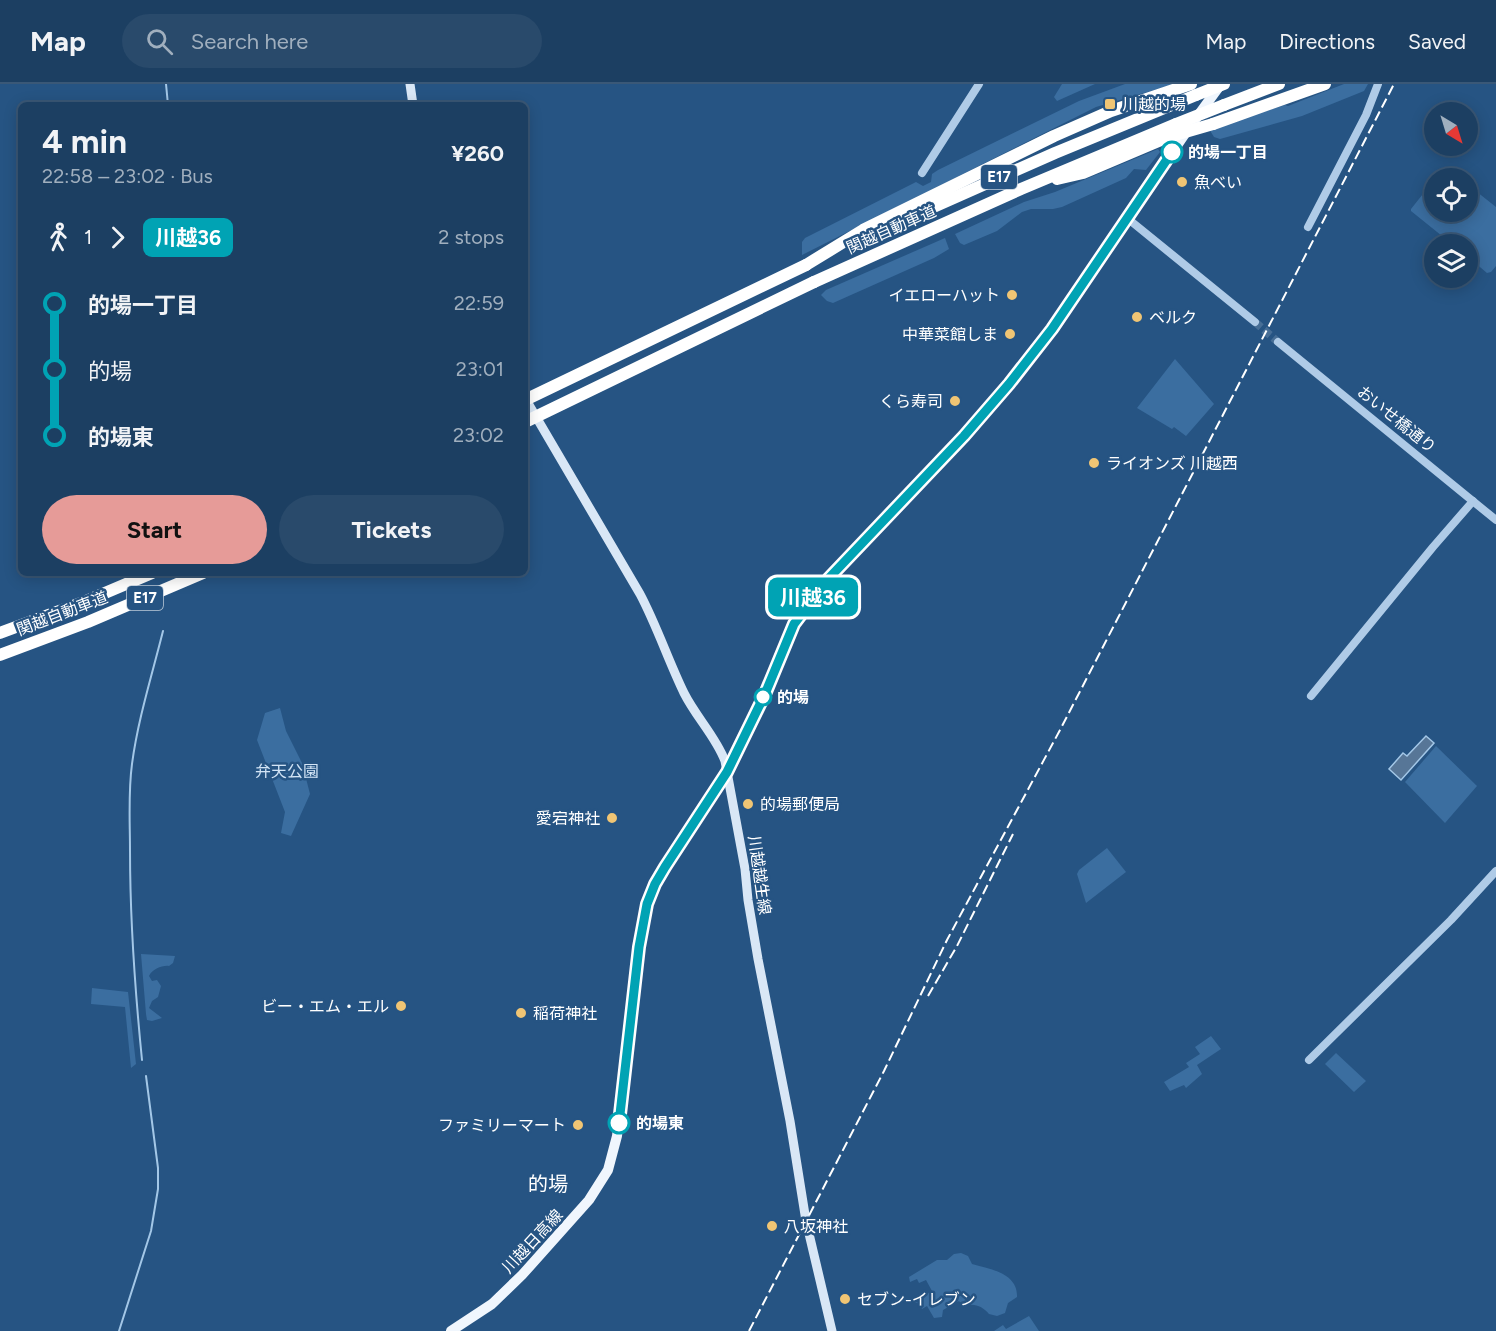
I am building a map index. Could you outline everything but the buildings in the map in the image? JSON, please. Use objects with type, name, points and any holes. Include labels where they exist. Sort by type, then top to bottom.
[{"type":"highway","name":"関越自動車道","points":[[528,398],[806,265],[1193,89],[1222,84]]},
{"type":"highway","name":"関越自動車道","points":[[528,421],[814,282],[1022,189],[1176,124],[1279,84]]},
{"type":"highway","points":[[1022,189],[1083,173],[1168,137],[1325,84]]},
{"type":"highway","points":[[806,265],[863,230],[1054,136],[1111,111],[1193,89]]},
{"type":"highway","name":"関越自動車道","points":[[0,633],[145,576]]},
{"type":"highway","name":"関越自動車道","points":[[0,655],[88,622],[196,576]]},
{"type":"main road","points":[[410,84],[413,102]]},
{"type":"main road","name":"川越日高線","points":[[451,1331],[492,1304],[512,1285],[581,1210],[603,1181],[613,1158],[617,1136],[639,947],[647,904],[665,867],[727,772],[765,694],[790,632],[804,609],[829,578],[964,436],[1009,384],[1052,329],[1222,84]]},
{"type":"main road","name":"川越越生線","points":[[528,404],[640,594],[697,718],[721,751],[745,869],[750,912],[790,1121],[806,1221],[832,1331]]},
{"type":"street","points":[[922,173],[979,84]]},
{"type":"street","points":[[1308,227],[1366,115],[1378,84]]},
{"type":"street","points":[[1127,218],[1255,322]]},
{"type":"street","name":"おいせ橋通り","points":[[1278,342],[1496,520]]},
{"type":"street","points":[[1311,696],[1473,501]]},
{"type":"street","points":[[1309,1060],[1451,920],[1496,871]]},
{"type":"green space","points":[[1062,84],[1095,84],[1057,101],[1054,97]]},
{"type":"green space","points":[[1125,84],[1175,84],[1096,107],[802,255],[802,242],[805,238],[916,182],[923,186],[931,182],[932,174],[938,170],[1079,101]]},
{"type":"green space","points":[[1344,84],[1368,84],[1364,91],[1302,116],[1220,139],[1214,137],[1209,129],[1288,106]]},
{"type":"green space","points":[[1158,149],[1160,152],[1146,170],[1134,169],[1126,178],[1062,207],[1031,209],[1022,212],[997,231],[964,245],[960,243],[955,234],[1024,202],[1055,192]]},
{"type":"green space","points":[[1424,193],[1424,221],[1411,209]]},
{"type":"green space","points":[[1478,193],[1496,207],[1496,266],[1487,273],[1478,265],[1478,234],[1440,234],[1425,222],[1478,222]]},
{"type":"green space","points":[[945,238],[949,249],[934,258],[833,303],[821,295],[826,290]]},
{"type":"green space","points":[[1175,359],[1214,404],[1186,436],[1174,427],[1172,429],[1137,408]]},
{"type":"green space","name":"弁天公園","points":[[280,708],[286,731],[302,763],[310,794],[291,836],[281,833],[285,812],[257,740],[265,713]]},
{"type":"green space","points":[[1436,746],[1477,786],[1445,823],[1405,782]]},
{"type":"green space","points":[[1107,848],[1126,872],[1086,903],[1077,874]]},
{"type":"green space","points":[[141,954],[175,956],[173,963],[155,969],[149,976],[152,981],[157,980],[161,986],[158,997],[152,1001],[149,1008],[162,1018],[152,1021],[147,1020],[146,1014]]},
{"type":"green space","points":[[92,988],[128,992],[136,1064],[131,1068],[125,1007],[91,1004]]},
{"type":"green space","points":[[1211,1036],[1221,1049],[1197,1065],[1202,1074],[1186,1088],[1184,1085],[1170,1091],[1164,1082],[1189,1067],[1186,1063],[1200,1054],[1195,1047]]},
{"type":"green space","points":[[1336,1053],[1366,1081],[1354,1092],[1325,1064]]},
{"type":"green space","points":[[961,1253],[968,1256],[972,1264],[1002,1273],[1013,1282],[1017,1297],[1008,1303],[1005,1313],[997,1316],[989,1314],[980,1307],[969,1305],[966,1302],[962,1304],[959,1301],[943,1310],[942,1317],[934,1318],[927,1306],[922,1309],[920,1304],[914,1302],[912,1297],[921,1297],[932,1291],[926,1280],[919,1283],[917,1279],[910,1282],[909,1277],[937,1260],[947,1260],[954,1254]]},
{"type":"green space","points":[[1029,1316],[1039,1331],[994,1331],[1003,1325],[1006,1329]]},
{"type":"shaded area","points":[[1426,736],[1434,743],[1401,780],[1389,769],[1403,753],[1407,756]]},
{"type":"waterway","points":[[166,84],[168,102]]},
{"type":"waterway","points":[[142,1060],[132,929],[130,786],[138,730],[163,631]]},
{"type":"waterway","points":[[119,1331],[151,1231],[158,1189],[158,1168],[146,1076]]},
{"type":"tunnel","points":[[1255,322],[1278,342]]},
{"type":"railway","points":[[749,1331],[884,1071],[947,940],[1060,730],[1394,84]]},
{"type":"railway","points":[[928,996],[957,946],[1013,834]]},
{"type":"bus line","name":"川越36","points":[[619,1123],[639,947],[647,904],[665,867],[727,772],[765,694],[794,624],[829,578],[964,436],[1036,351],[1172,152]]},
{"type":"place","name":"川越的場","points":[[1110,104]]},
{"type":"place","name":"的場一丁目","points":[[1172,152]]},
{"type":"place","name":"魚べい","points":[[1182,182]]},
{"type":"place","name":"イエローハット","points":[[1012,295]]},
{"type":"place","name":"ベルク","points":[[1137,317]]},
{"type":"place","name":"中華菜館しま","points":[[1010,334]]},
{"type":"place","name":"くら寿司","points":[[955,401]]},
{"type":"place","name":"ライオンズ 川越西","points":[[1094,463]]},
{"type":"place","name":"的場","points":[[763,697]]},
{"type":"place","name":"的場郵便局","points":[[748,804]]},
{"type":"place","name":"愛宕神社","points":[[612,818]]},
{"type":"place","name":"ビー・エム・エル","points":[[401,1006]]},
{"type":"place","name":"稲荷神社","points":[[521,1013]]},
{"type":"place","name":"的場東","points":[[619,1123]]},
{"type":"place","name":"ファミリーマート","points":[[578,1125]]},
{"type":"place","name":"八坂神社","points":[[772,1226]]},
{"type":"place","name":"セブン-イレブン","points":[[845,1299]]},
{"type":"district","name":"的場","points":[[548,1184]]}]
